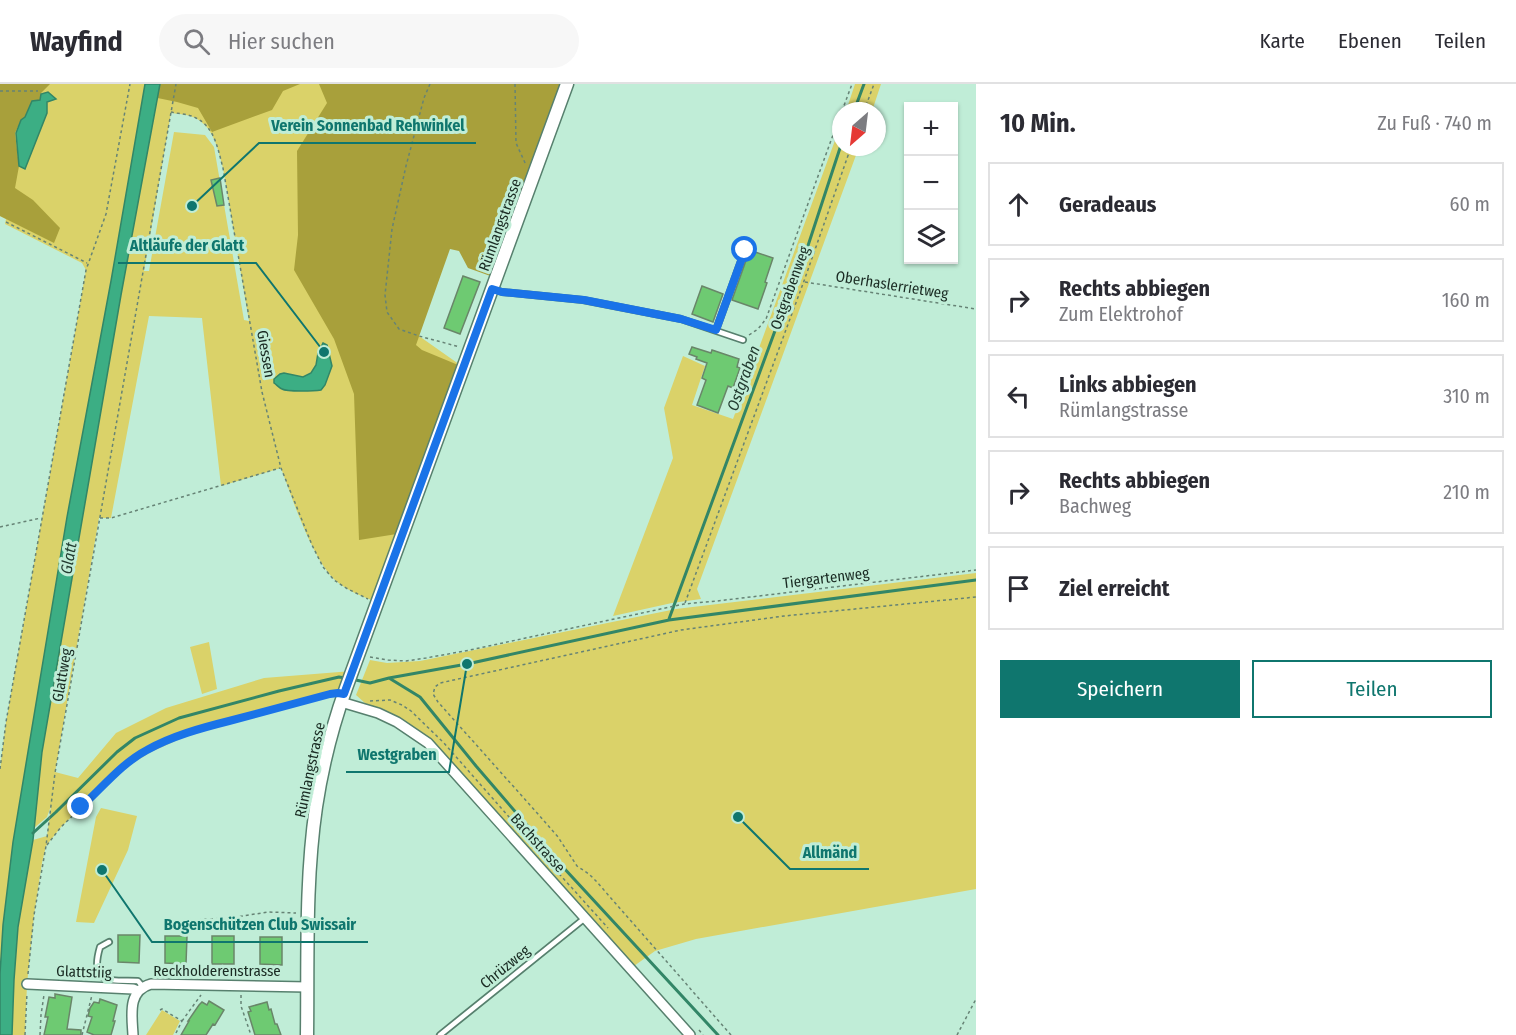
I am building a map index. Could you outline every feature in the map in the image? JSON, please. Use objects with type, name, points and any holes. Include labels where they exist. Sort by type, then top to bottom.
[{"type":"street","name":"Rümlangstrasse","points":[[307,1035],[312,837],[324,766],[343,695],[567,84]]},
{"type":"street","name":"Bachstrasse","points":[[343,695],[397,722],[428,743],[690,1035]]},
{"type":"street","name":"Glattstiig","points":[[27,984],[140,989]]},
{"type":"street","name":"Reckholderenstrasse","points":[[133,1035],[132,1002],[140,989],[151,984],[308,987]]},
{"type":"lane","points":[[716,330],[745,250]]},
{"type":"lane","points":[[492,289],[584,300],[681,319],[742,340]]},
{"type":"lane","name":"Chrüzweg","points":[[441,1035],[585,918]]},
{"type":"lane","points":[[109,942],[100,947],[96,961],[99,974],[110,980],[138,981],[140,989]]},
{"type":"path","points":[[0,769],[6,722],[86,270],[106,214],[130,84]]},
{"type":"path","name":"Glattweg","points":[[46,846],[55,773],[176,84]]},
{"type":"path","points":[[430,84],[424,98],[406,166],[392,229],[385,295],[387,312],[399,329],[470,350]]},
{"type":"path","points":[[515,84],[516,143],[532,180]]},
{"type":"path","points":[[845,102],[852,84]]},
{"type":"path","points":[[867,102],[874,84]]},
{"type":"path","points":[[0,91],[38,91]]},
{"type":"path","name":"Giessen","points":[[171,112],[195,118],[211,131],[218,147],[262,392],[281,468],[299,516],[323,567],[334,580],[365,598]]},
{"type":"path","points":[[742,340],[766,320],[832,137]]},
{"type":"path","name":"Ostgrabenweg","points":[[684,604],[848,156]]},
{"type":"path","points":[[6,222],[88,263]]},
{"type":"path","name":"Oberhaslerrietweg","points":[[804,281],[976,309]]},
{"type":"path","points":[[99,518],[111,518],[281,468]]},
{"type":"path","points":[[0,527],[42,518]]},
{"type":"path","name":"Tiergartenweg","points":[[378,659],[406,661],[437,656],[684,604],[717,602],[976,570]]},
{"type":"path","points":[[731,1035],[596,881],[577,866],[558,837],[438,702],[433,694],[435,687],[440,683],[681,630],[784,616],[976,597]]},
{"type":"path","points":[[26,1035],[27,984],[34,915],[46,846],[61,827],[132,759],[146,750],[187,732],[330,694],[343,695]]},
{"type":"path","points":[[192,920],[230,918],[268,912],[309,914]]},
{"type":"path","points":[[40,1035],[44,985]]},
{"type":"path","points":[[175,1035],[182,1021],[203,993],[204,985]]},
{"type":"path","points":[[241,985],[241,1006],[250,1035]]},
{"type":"path","points":[[82,1035],[94,987]]},
{"type":"path","points":[[957,1035],[976,999]]},
{"type":"path","points":[[160,1010],[182,1021]]},
{"type":"shaded area","points":[[0,84],[567,84],[418,91],[419,336],[463,367],[377,602],[346,588],[327,572],[311,544],[281,468],[221,486],[202,318],[149,316],[111,518],[99,518],[55,772],[78,778],[116,733],[166,708],[264,678],[352,671],[338,693],[209,726],[151,752],[116,774],[61,827],[46,846],[42,863],[27,984],[25,1035],[12,1035],[14,980],[18,927],[33,840],[47,836],[51,806],[47,817],[34,828],[42,752],[155,111],[111,281],[67,517],[13,842],[3,925],[0,974],[0,769],[6,722],[86,270],[82,263],[5,224],[6,219],[0,216]],"holes":[[[171,113],[189,116],[201,122],[211,133],[217,147],[223,168],[249,321],[244,320],[214,147],[205,135],[174,132],[149,271],[144,271]]]},
{"type":"shaded area","points":[[0,84],[50,84],[41,93],[40,100],[32,101],[15,133],[19,166],[15,188],[33,200],[60,228],[54,243],[0,216]]},
{"type":"shaded area","points":[[145,84],[300,84],[283,91],[272,110],[212,132],[198,108],[143,95]]},
{"type":"shaded area","points":[[319,84],[567,84],[496,278],[468,268],[459,251],[450,249],[416,345],[422,350],[463,367],[403,533],[359,540],[354,394],[334,339],[294,270],[298,235],[297,151],[327,103]]},
{"type":"shaded area","points":[[855,84],[881,84],[875,102],[849,102]]},
{"type":"shaded area","points":[[832,149],[832,156],[856,156],[697,589],[701,599],[613,616],[673,458],[664,408],[683,356],[705,366],[692,405],[733,419]]},
{"type":"shaded area","points":[[976,573],[976,889],[696,939],[655,951],[634,966],[436,745],[413,727],[392,714],[366,704],[356,695],[370,660],[387,663],[420,661],[676,609]]},
{"type":"shaded area","points":[[209,642],[217,689],[202,694],[190,647]]},
{"type":"shaded area","points":[[101,808],[137,816],[128,850],[94,923],[76,922],[96,817]]},
{"type":"shaded area","points":[[162,1010],[180,1021],[173,1035],[146,1035]]},
{"type":"water","name":"Glatt","points":[[145,84],[160,84],[42,752],[33,840],[18,927],[12,1035],[0,1035],[3,925],[13,842],[67,517]]},
{"type":"water","points":[[48,92],[56,99],[47,102],[47,113],[25,169],[19,166],[16,133],[32,101],[40,100],[41,94]]},
{"type":"water","points":[[323,343],[327,345],[332,366],[321,390],[285,390],[274,383],[274,379],[280,374],[303,377],[311,373]]},
{"type":"building","points":[[220,178],[224,205],[217,206],[211,180]]},
{"type":"building","points":[[749,252],[773,258],[758,309],[732,300]]},
{"type":"building","points":[[463,276],[480,282],[460,334],[444,328]]},
{"type":"building","points":[[702,286],[723,294],[713,322],[692,314]]},
{"type":"building","points":[[692,347],[711,353],[712,350],[739,359],[737,367],[740,368],[733,388],[728,386],[718,413],[697,405],[706,380],[702,378],[707,363],[689,354]]},
{"type":"building","points":[[118,935],[140,935],[139,963],[118,962]]},
{"type":"building","points":[[165,936],[187,936],[186,964],[165,963]]},
{"type":"building","points":[[212,936],[234,936],[234,964],[212,964]]},
{"type":"building","points":[[260,937],[282,937],[282,965],[260,964]]},
{"type":"building","points":[[55,994],[72,997],[67,1029],[81,1030],[81,1035],[44,1035],[49,997],[55,998]]},
{"type":"building","points":[[100,999],[117,1005],[111,1035],[94,1035],[87,1032],[92,1017],[88,1016],[90,1008],[94,1002],[99,1003]]},
{"type":"building","points":[[209,1001],[224,1010],[215,1025],[213,1024],[206,1035],[181,1035],[199,1005],[202,1002],[207,1005]]},
{"type":"building","points":[[267,1002],[281,1035],[255,1035],[248,1012],[251,1011],[249,1007]]},
{"type":"waterway","name":"Ostgraben","points":[[857,102],[864,84]]},
{"type":"waterway","name":"Ostgraben","points":[[669,619],[783,309],[787,288],[801,267],[837,156]]},
{"type":"waterway","points":[[351,679],[370,683],[669,620],[976,580]]},
{"type":"waterway","points":[[33,833],[117,752],[135,738],[179,718],[279,691],[339,677],[345,678]]},
{"type":"waterway","points":[[389,678],[420,697],[562,866],[718,1035]]},
{"type":"place","name":"Verein Sonnenbad Rehwinkel","points":[[192,206]]},
{"type":"place","name":"Altläufe der Glatt","points":[[324,352]]},
{"type":"place","name":"Westgraben","points":[[467,664]]},
{"type":"place","name":"Allmänd","points":[[738,817]]},
{"type":"place","name":"Bogenschützen Club Swissair","points":[[102,870]]},
{"type":"route","points":[[81,807],[132,759],[165,741],[187,732],[274,708],[330,694],[344,694],[492,289],[584,300],[681,319],[716,330],[745,250]]}]
